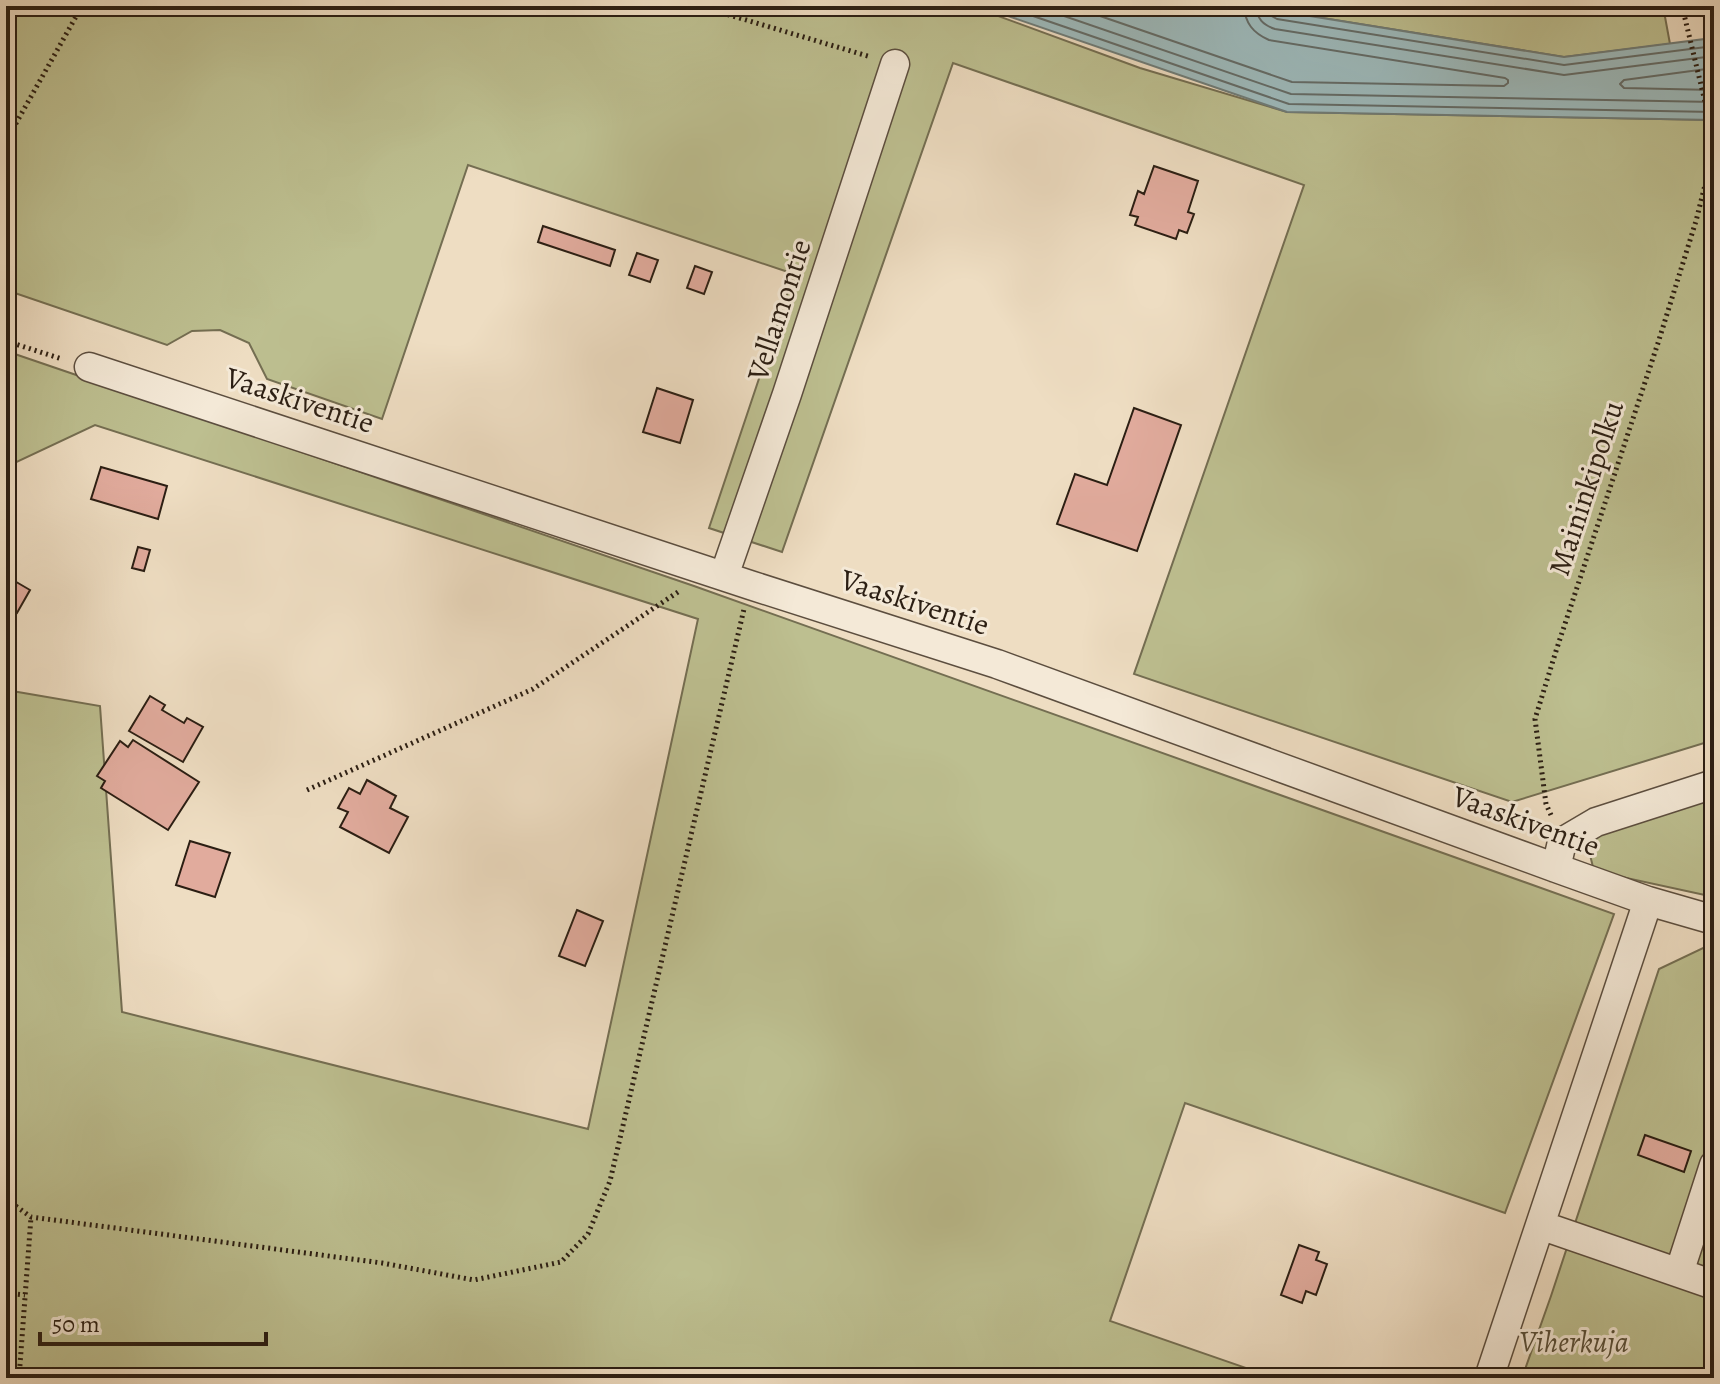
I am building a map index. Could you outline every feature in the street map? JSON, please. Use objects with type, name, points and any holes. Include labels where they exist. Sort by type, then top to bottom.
[{"type":"street","name":"Vellamontie","points":[[727,577],[895,64]]},
{"type":"street","name":"Vaaskiventie","points":[[89,367],[997,664],[1559,855],[1648,901],[1714,920]]},
{"type":"street","points":[[1559,855],[1596,822],[1714,784]]},
{"type":"street","points":[[1489,1378],[1648,901]]},
{"type":"street","points":[[1679,1273],[1714,1165]]},
{"type":"street","points":[[1540,1225],[1714,1285]]},
{"type":"path","points":[[6,152],[15,125],[82,6]]},
{"type":"path","points":[[699,6],[895,64]]},
{"type":"path","points":[[1682,6],[1714,139]]},
{"type":"path","name":"Maininkipolku","points":[[1559,855],[1546,804],[1535,719],[1658,343],[1696,221],[1714,149]]},
{"type":"path","points":[[6,341],[89,367]]},
{"type":"path","points":[[307,790],[533,689],[727,577]]},
{"type":"path","points":[[6,1199],[31,1217],[382,1263],[474,1280],[561,1262],[588,1234],[610,1181],[727,577]]},
{"type":"path","points":[[19,1378],[31,1217]]},
{"type":"path","points":[[6,1293],[25,1295]]},
{"type":"green space","points":[[6,6],[971,6],[1140,68],[1287,112],[1714,120],[1714,740],[1512,802],[1134,674],[1304,185],[953,63],[782,552],[709,528],[794,274],[468,165],[382,419],[267,379],[249,343],[220,330],[192,331],[167,345],[6,290]]},
{"type":"green space","points":[[1266,6],[1663,6],[1670,44],[1564,57],[1279,11]]},
{"type":"green space","points":[[6,351],[694,586],[1614,914],[1505,1213],[1185,1103],[1110,1321],[1275,1378],[6,1378],[6,690],[100,706],[122,1012],[588,1129],[698,619],[95,425],[6,467]]},
{"type":"green space","points":[[1714,799],[1714,897],[1594,871],[1589,851],[1601,831]]},
{"type":"green space","name":"Viherkuja","points":[[1703,948],[1714,952],[1714,1378],[1522,1378],[1659,969]]},
{"type":"water","points":[[979,6],[1266,6],[1279,11],[1564,57],[1713,38],[1714,120],[1287,112]]},
{"type":"building","points":[[1154,166],[1198,181],[1188,212],[1194,214],[1187,233],[1179,230],[1176,239],[1135,225],[1138,217],[1130,215],[1138,191],[1144,194]]},
{"type":"building","points":[[543,226],[615,250],[610,266],[538,242]]},
{"type":"building","points":[[637,253],[658,260],[650,282],[629,275]]},
{"type":"building","points":[[695,266],[712,272],[704,294],[687,288]]},
{"type":"building","points":[[657,388],[693,400],[680,443],[643,432]]},
{"type":"building","points":[[1134,408],[1181,425],[1137,551],[1057,524],[1075,474],[1107,485]]},
{"type":"building","points":[[101,467],[167,486],[158,519],[91,499]]},
{"type":"building","points":[[138,547],[150,550],[144,571],[132,568]]},
{"type":"building","points":[[6,576],[30,590],[17,613],[6,607]]},
{"type":"building","points":[[150,696],[165,705],[162,710],[184,723],[187,718],[203,727],[183,762],[129,731]]},
{"type":"building","points":[[133,740],[199,782],[168,830],[101,788],[105,781],[97,776],[120,741],[128,747]]},
{"type":"building","points":[[367,780],[396,796],[390,808],[408,817],[389,853],[340,827],[348,812],[338,808],[349,788],[360,794]]},
{"type":"building","points":[[190,841],[230,853],[215,897],[176,885]]},
{"type":"building","points":[[577,910],[603,921],[585,966],[559,956]]},
{"type":"building","points":[[1645,1135],[1691,1151],[1684,1172],[1638,1155]]},
{"type":"building","points":[[1299,1245],[1319,1252],[1316,1260],[1327,1264],[1316,1295],[1306,1291],[1302,1303],[1281,1295]]}]
